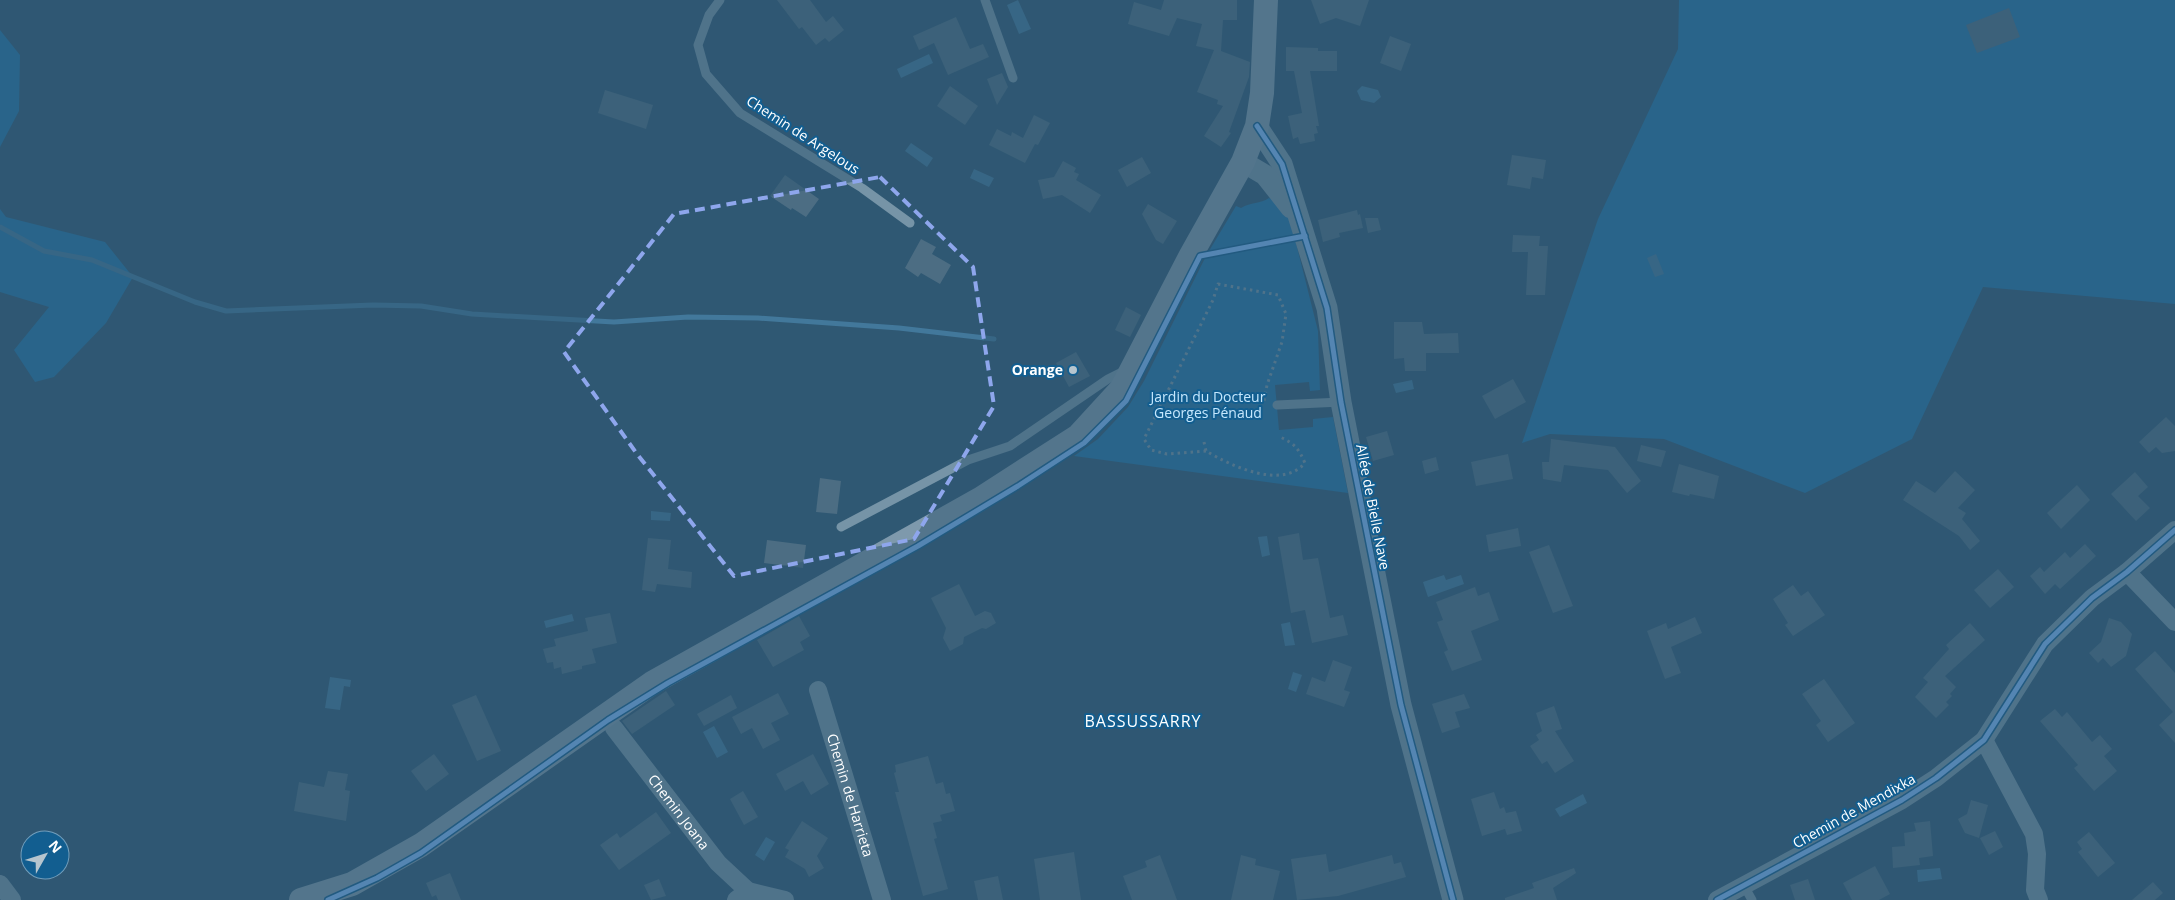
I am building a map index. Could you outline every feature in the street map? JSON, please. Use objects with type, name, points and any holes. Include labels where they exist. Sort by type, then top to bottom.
[{"type":"main road","points":[[302,900],[352,884],[421,845],[652,683],[980,499],[1078,436],[1122,388],[1191,255],[1243,162],[1257,126],[1262,93],[1266,0]]},
{"type":"street","name":"Allée de Bielle Nave","points":[[1257,126],[1282,164],[1327,308],[1341,402],[1401,705],[1452,900]]},
{"type":"street","name":"Allée de Bielle Nave","points":[[1243,162],[1265,175],[1300,220]]},
{"type":"street","name":"Chemin de Mendixka","points":[[1717,900],[1743,884],[1902,800],[1936,778],[1984,740],[2045,644],[2092,598],[2127,572],[2175,530]]},
{"type":"street","points":[[2127,572],[2175,622]]},
{"type":"street","name":"Chemin de Harrieta","points":[[818,690],[882,900]]},
{"type":"street","name":"Chemin Joana","points":[[614,728],[742,895]]},
{"type":"street","points":[[1984,740],[2034,834],[2037,854],[2035,890],[2039,900]]},
{"type":"street","points":[[0,884],[12,900]]},
{"type":"street","points":[[742,895],[784,900]]},
{"type":"lane","name":"Chemin de Argelous","points":[[720,0],[709,15],[698,45],[706,74],[740,113],[862,188],[910,223]]},
{"type":"lane","points":[[985,0],[1013,78]]},
{"type":"lane","points":[[840,527],[968,460],[1010,446],[1108,380],[1133,366]]},
{"type":"lane","points":[[1277,405],[1341,402]]},
{"type":"lane","points":[[1743,884],[1752,900]]},
{"type":"path","points":[[1265,406],[1267,385],[1282,342],[1286,314],[1278,295],[1218,284],[1213,300],[1144,439],[1151,450],[1167,454],[1206,451],[1230,465],[1259,473],[1293,474],[1305,463],[1301,452],[1293,442],[1280,436]]},
{"type":"path","points":[[1204,442],[1206,451]]},
{"type":"highlighted area","points":[[880,177],[973,267],[994,406],[914,539],[734,576],[637,454],[564,352],[674,214]]},
{"type":"green space","points":[[1679,0],[2175,0],[2175,304],[1983,287],[1912,439],[1805,493],[1664,439],[1550,434],[1522,443],[1598,219],[1678,49]]},
{"type":"green space","points":[[0,30],[20,55],[19,111],[0,147]]},
{"type":"green space","name":"Jardin du Docteur Georges Pénaud","points":[[1269,198],[1284,210],[1292,227],[1318,331],[1320,390],[1310,391],[1309,382],[1275,385],[1279,430],[1313,427],[1313,419],[1333,417],[1348,493],[1074,456],[1098,439],[1128,407],[1144,381],[1206,256],[1236,206],[1241,208]]},
{"type":"green space","points":[[0,209],[6,217],[105,242],[133,277],[106,323],[54,377],[35,382],[14,350],[49,307],[0,292]]},
{"type":"shaded area","points":[[1018,0],[1031,29],[1019,34],[1007,5]]},
{"type":"shaded area","points":[[929,54],[933,63],[901,78],[897,69]]},
{"type":"shaded area","points":[[1362,86],[1378,90],[1381,97],[1374,103],[1361,100],[1357,91]]},
{"type":"shaded area","points":[[911,143],[933,158],[927,167],[905,151]]},
{"type":"shaded area","points":[[974,169],[994,178],[989,187],[970,178]]},
{"type":"shaded area","points":[[1656,254],[1664,274],[1655,277],[1647,258]]},
{"type":"shaded area","points":[[1412,380],[1414,389],[1396,393],[1393,384]]},
{"type":"shaded area","points":[[651,511],[671,513],[670,521],[651,520]]},
{"type":"shaded area","points":[[1267,536],[1270,555],[1262,557],[1258,537]]},
{"type":"shaded area","points":[[1444,575],[1446,580],[1461,575],[1464,584],[1428,597],[1423,582]]},
{"type":"shaded area","points":[[572,614],[574,621],[546,628],[544,621]]},
{"type":"shaded area","points":[[1290,622],[1295,645],[1285,646],[1281,624]]},
{"type":"shaded area","points":[[1293,672],[1302,675],[1296,692],[1288,689]]},
{"type":"shaded area","points":[[330,677],[351,680],[350,687],[344,686],[340,710],[325,708]]},
{"type":"shaded area","points":[[714,726],[728,752],[717,758],[703,732]]},
{"type":"shaded area","points":[[1583,794],[1587,803],[1560,817],[1555,809]]},
{"type":"shaded area","points":[[766,837],[775,842],[764,861],[755,855]]},
{"type":"shaded area","points":[[1940,868],[1942,879],[1918,882],[1917,870]]},
{"type":"building","points":[[777,0],[810,0],[826,22],[833,16],[844,30],[829,42],[825,38],[816,45],[802,27],[799,29]]},
{"type":"building","points":[[1164,0],[1237,0],[1237,20],[1223,20],[1221,51],[1250,62],[1249,77],[1229,132],[1231,133],[1221,147],[1204,136],[1223,106],[1217,104],[1218,100],[1197,92],[1214,50],[1196,46],[1202,24],[1177,18],[1169,36],[1128,24],[1134,2],[1161,10]]},
{"type":"building","points":[[1311,0],[1369,0],[1360,26],[1336,18],[1320,24]]},
{"type":"building","points":[[2009,8],[2020,37],[1977,53],[1966,25]]},
{"type":"building","points":[[956,17],[970,49],[983,44],[989,57],[948,75],[934,43],[919,50],[913,36]]},
{"type":"building","points":[[1390,36],[1411,44],[1401,71],[1380,63]]},
{"type":"building","points":[[1286,47],[1318,48],[1318,51],[1337,51],[1337,71],[1310,71],[1319,126],[1316,126],[1318,133],[1314,134],[1315,141],[1300,144],[1298,137],[1293,139],[1288,116],[1302,113],[1294,71],[1286,71]]},
{"type":"building","points":[[1002,73],[1008,87],[997,105],[987,79]]},
{"type":"building","points":[[950,86],[978,106],[965,125],[937,106]]},
{"type":"building","points":[[605,90],[653,105],[646,129],[598,113]]},
{"type":"building","points":[[1034,115],[1050,123],[1038,145],[1035,144],[1025,163],[989,145],[997,129],[1011,136],[1012,132],[1023,138]]},
{"type":"building","points":[[1512,155],[1546,160],[1543,179],[1532,177],[1530,189],[1507,185]]},
{"type":"building","points":[[1142,157],[1151,173],[1127,187],[1118,170]]},
{"type":"building","points":[[1063,161],[1076,168],[1074,172],[1079,174],[1076,180],[1101,195],[1090,213],[1062,195],[1043,199],[1038,180],[1054,177]]},
{"type":"building","points":[[785,175],[819,199],[806,217],[792,208],[791,210],[770,196]]},
{"type":"building","points":[[1148,204],[1177,221],[1163,244],[1156,240],[1142,214]]},
{"type":"building","points":[[1357,210],[1358,215],[1360,214],[1363,228],[1339,233],[1340,237],[1323,242],[1318,220]]},
{"type":"building","points":[[1365,218],[1378,218],[1381,230],[1368,233]]},
{"type":"building","points":[[1513,235],[1540,236],[1539,246],[1548,246],[1545,295],[1526,295],[1528,252],[1512,252]]},
{"type":"building","points":[[921,239],[936,247],[932,254],[951,265],[940,284],[921,273],[918,277],[905,268]]},
{"type":"building","points":[[1126,307],[1141,315],[1130,337],[1115,330]]},
{"type":"building","points":[[1394,322],[1422,322],[1424,334],[1458,333],[1459,353],[1426,353],[1426,371],[1405,371],[1404,358],[1394,359]]},
{"type":"building","name":"Orange","points":[[1076,352],[1090,376],[1069,387],[1056,363]]},
{"type":"building","points":[[1513,379],[1526,402],[1495,419],[1482,396]]},
{"type":"building","points":[[2166,417],[2175,426],[2175,451],[2162,453],[2156,447],[2149,453],[2139,442]]},
{"type":"building","points":[[1387,431],[1394,455],[1373,461],[1366,437]]},
{"type":"building","points":[[1551,439],[1615,447],[1641,481],[1627,493],[1608,470],[1564,465],[1561,482],[1543,479],[1542,462],[1549,462]]},
{"type":"building","points":[[1641,445],[1666,451],[1661,467],[1637,461]]},
{"type":"building","points":[[1508,454],[1513,479],[1476,486],[1471,462]]},
{"type":"building","points":[[1436,457],[1439,470],[1425,474],[1422,461]]},
{"type":"building","points":[[1679,464],[1719,476],[1714,499],[1672,492]]},
{"type":"building","points":[[1955,471],[1975,490],[1958,508],[1966,513],[1962,519],[1980,541],[1970,550],[1959,536],[1903,500],[1916,481],[1935,493]]},
{"type":"building","points":[[2135,472],[2148,487],[2138,496],[2150,508],[2136,521],[2111,494]]},
{"type":"building","points":[[820,478],[841,481],[837,514],[816,512]]},
{"type":"building","points":[[2077,485],[2090,500],[2061,529],[2047,513]]},
{"type":"building","points":[[1518,528],[1521,546],[1489,552],[1486,535]]},
{"type":"building","points":[[1299,533],[1303,560],[1318,558],[1330,618],[1343,615],[1348,635],[1312,643],[1305,610],[1291,613],[1278,537]]},
{"type":"building","points":[[648,538],[671,540],[668,569],[692,572],[691,588],[657,584],[655,592],[642,590]]},
{"type":"building","points":[[767,540],[806,545],[803,568],[764,563]]},
{"type":"building","points":[[2085,544],[2096,556],[2060,589],[2055,584],[2045,594],[2030,576],[2040,567],[2044,572],[2065,552],[2070,558]]},
{"type":"building","points":[[1549,545],[1573,606],[1553,613],[1529,552]]},
{"type":"building","points":[[1998,569],[2014,587],[1990,608],[1974,590]]},
{"type":"building","points":[[959,584],[975,616],[985,611],[991,613],[996,623],[964,637],[963,644],[950,651],[943,638],[946,628],[931,598]]},
{"type":"building","points":[[1793,585],[1801,596],[1808,591],[1825,615],[1793,636],[1785,625],[1788,623],[1773,599]]},
{"type":"building","points":[[1475,587],[1478,596],[1489,592],[1499,620],[1471,631],[1482,660],[1452,671],[1444,652],[1448,650],[1437,622],[1443,620],[1436,602]]},
{"type":"building","points":[[610,613],[617,643],[592,649],[596,663],[562,674],[561,667],[554,669],[553,662],[547,663],[543,649],[556,646],[554,639],[588,631],[585,618]]},
{"type":"building","points":[[799,616],[810,636],[800,642],[804,650],[773,667],[757,640]]},
{"type":"building","points":[[1695,617],[1702,633],[1671,647],[1681,673],[1665,679],[1647,631],[1666,623],[1668,629]]},
{"type":"building","points":[[2109,618],[2121,622],[2132,634],[2126,656],[2111,667],[2103,658],[2098,663],[2089,653],[2101,642]]},
{"type":"building","points":[[1970,623],[1985,640],[1945,676],[1956,687],[1950,694],[1952,696],[1946,702],[1949,705],[1936,718],[1915,697],[1928,682],[1923,678],[1949,649],[1946,645]]},
{"type":"building","points":[[2155,651],[2175,673],[2175,743],[2159,725],[2173,712],[2135,669]]},
{"type":"building","points":[[1333,660],[1352,667],[1344,690],[1350,692],[1344,707],[1306,694],[1312,677],[1325,682]]},
{"type":"building","points":[[1824,679],[1855,723],[1828,742],[1816,725],[1821,721],[1802,694]]},
{"type":"building","points":[[666,691],[675,705],[632,734],[622,721]]},
{"type":"building","points":[[778,693],[789,714],[771,723],[780,740],[763,749],[752,728],[741,734],[732,717]]},
{"type":"building","points":[[1464,694],[1470,708],[1455,712],[1460,727],[1442,733],[1432,704]]},
{"type":"building","points":[[476,695],[501,751],[477,761],[452,705]]},
{"type":"building","points":[[731,695],[737,708],[704,726],[697,714]]},
{"type":"building","points":[[1554,706],[1562,729],[1555,731],[1574,761],[1555,773],[1547,761],[1542,764],[1530,746],[1539,740],[1536,735],[1542,731],[1536,713]]},
{"type":"building","points":[[2055,709],[2062,717],[2067,712],[2092,742],[2100,735],[2112,749],[2104,756],[2117,771],[2094,791],[2074,768],[2078,765],[2040,721]]},
{"type":"building","points":[[434,754],[449,774],[426,791],[411,771]]},
{"type":"building","points":[[813,754],[829,784],[811,795],[803,781],[785,791],[776,774]]},
{"type":"building","points":[[928,756],[936,784],[943,782],[946,794],[950,793],[955,811],[940,815],[942,821],[933,823],[937,838],[934,839],[948,889],[923,896],[895,792],[899,792],[894,773],[896,772],[895,765]]},
{"type":"building","points":[[328,771],[348,774],[345,790],[350,791],[346,821],[294,811],[299,782],[324,787]]},
{"type":"building","points":[[743,791],[758,817],[744,825],[730,799]]},
{"type":"building","points":[[1494,792],[1500,809],[1504,807],[1506,813],[1516,811],[1522,831],[1507,835],[1505,829],[1482,836],[1471,799]]},
{"type":"building","points":[[1971,800],[1988,805],[1979,838],[1965,833],[1958,819],[1967,814]]},
{"type":"building","points":[[656,812],[671,833],[619,870],[600,845],[617,833],[620,838]]},
{"type":"building","points":[[802,821],[828,838],[817,856],[824,868],[809,877],[805,869],[785,857],[789,850],[785,848]]},
{"type":"building","points":[[1930,821],[1933,856],[1919,858],[1920,865],[1893,868],[1892,847],[1905,846],[1904,833],[1916,831],[1914,823]]},
{"type":"building","points":[[1995,831],[2003,847],[1989,855],[1980,838]]},
{"type":"building","points":[[2089,832],[2115,863],[2098,877],[2078,852],[2082,849],[2077,842]]},
{"type":"building","points":[[1074,852],[1081,900],[1040,900],[1034,859]]},
{"type":"building","points":[[1326,854],[1329,872],[1392,855],[1394,864],[1401,862],[1406,877],[1338,896],[1297,900],[1291,859]]},
{"type":"building","points":[[1160,855],[1177,900],[1132,900],[1123,876],[1147,867],[1145,861]]},
{"type":"building","points":[[1241,855],[1256,859],[1255,865],[1280,871],[1273,900],[1231,900]]},
{"type":"building","points":[[1875,866],[1890,894],[1879,900],[1852,900],[1843,883]]},
{"type":"building","points":[[1574,868],[1576,873],[1553,888],[1557,900],[1505,900],[1505,898],[1534,888],[1532,883]]},
{"type":"building","points":[[450,873],[461,900],[438,900],[436,895],[432,897],[426,883]]},
{"type":"building","points":[[998,876],[1003,900],[978,900],[974,881]]},
{"type":"building","points":[[659,879],[666,896],[651,900],[644,885]]},
{"type":"building","points":[[1808,879],[1815,900],[1795,900],[1790,885]]},
{"type":"building","points":[[2153,882],[2163,893],[2155,900],[2132,900]]},
{"type":"waterway","points":[[0,227],[44,251],[92,260],[195,302],[226,311],[373,305],[421,306],[472,314],[614,322],[688,317],[758,318],[899,328],[994,339]]},
{"type":"cycle path","points":[[1257,126],[1282,164],[1327,308],[1341,402],[1401,705],[1453,900]]},
{"type":"cycle path","points":[[328,900],[377,878],[421,853],[608,720],[668,683],[918,546],[1018,486],[1084,443],[1126,401],[1200,256],[1305,236]]},
{"type":"cycle path","points":[[1717,900],[1902,800],[1936,778],[1984,740],[2045,644],[2092,598],[2127,572],[2175,530]]},
{"type":"place","name":"Orange","points":[[1073,370]]},
{"type":"district","name":"BASSUSSARRY","points":[[1143,721]]}]
